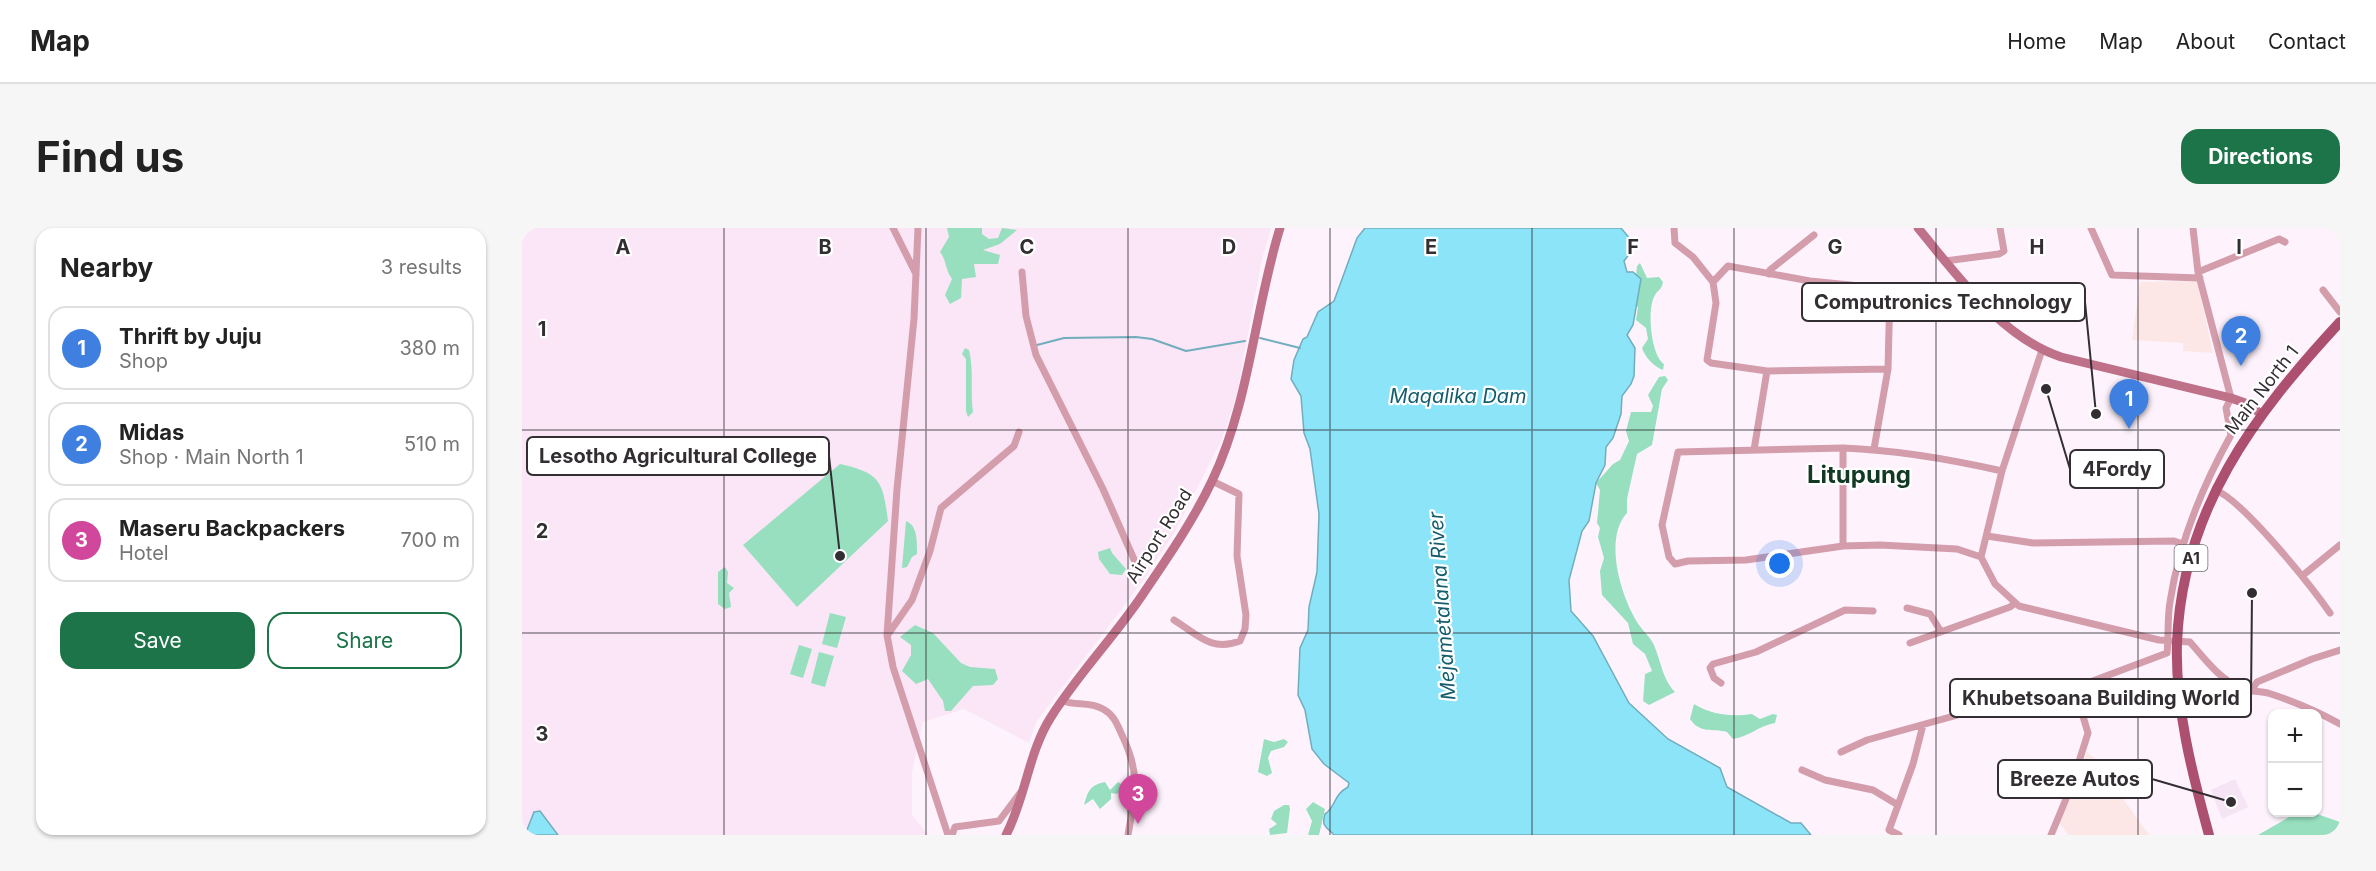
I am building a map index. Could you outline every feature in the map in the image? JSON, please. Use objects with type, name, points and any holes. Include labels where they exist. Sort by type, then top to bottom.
[{"type":"main road","name":"Airport Road","points":[[1006,835],[1032,754],[1051,717],[1143,594],[1180,537],[1212,481],[1234,427],[1266,276],[1280,228]]},
{"type":"main road","points":[[1918,228],[1945,261],[1997,315],[2042,350],[2098,367],[2231,398],[2248,404],[2261,414]]},
{"type":"main road","name":"Main North 1","points":[[2209,835],[2187,744],[2173,641],[2188,567],[2215,490],[2245,435],[2340,322]]},
{"type":"street","points":[[892,228],[916,274]]},
{"type":"street","points":[[918,228],[887,635],[893,667],[950,835]]},
{"type":"street","points":[[1674,228],[1675,243],[1693,257],[1713,282],[1716,303],[1707,360],[1720,365],[1767,371],[1888,369]]},
{"type":"street","points":[[1945,261],[2000,254],[2004,251],[2000,228]]},
{"type":"street","points":[[2091,228],[2112,275],[2199,275],[2279,239],[2285,242]]},
{"type":"street","points":[[2074,688],[2167,653],[2173,641],[2169,604],[2183,544],[2211,468],[2231,435],[2226,408],[2231,398],[2199,275],[2193,228]]},
{"type":"street","points":[[1769,274],[1770,270],[1814,235]]},
{"type":"street","points":[[1713,282],[1728,266],[1810,281],[1890,289],[1925,287],[1964,292],[1971,289]]},
{"type":"street","points":[[1022,272],[1026,316],[1036,355],[1103,489],[1140,573]]},
{"type":"street","points":[[1874,449],[1890,355],[1890,289]]},
{"type":"street","points":[[2323,290],[2340,312]]},
{"type":"street","points":[[2042,350],[2002,471],[1981,557],[1995,584],[2014,604],[2173,641],[2190,642],[2218,672],[2243,690],[2284,698],[2340,724]]},
{"type":"street","points":[[1754,450],[1767,371]]},
{"type":"street","points":[[887,635],[912,600],[930,551],[941,508],[1014,446],[1019,432]]},
{"type":"street","points":[[1843,448],[1843,546]]},
{"type":"street","points":[[1981,557],[1957,549],[1880,545],[1843,546],[1756,559],[1709,559],[1681,564],[1671,561],[1663,536],[1663,516],[1669,500],[1678,452],[1874,449],[1932,456],[2002,471]]},
{"type":"street","points":[[1174,620],[1210,644],[1222,646],[1240,641],[1245,629],[1237,556],[1239,494],[1212,481]]},
{"type":"street","points":[[2215,490],[2235,502],[2302,576],[2330,613]]},
{"type":"street","points":[[1987,536],[2033,543],[2174,541],[2183,544]]},
{"type":"street","points":[[2302,576],[2340,546]]},
{"type":"street","points":[[1910,642],[2001,611],[2014,604]]},
{"type":"street","points":[[1907,608],[1930,614],[1940,630]]},
{"type":"street","points":[[1721,683],[1714,678],[1710,668],[1713,664],[1756,652],[1845,610],[1873,611]]},
{"type":"street","points":[[2252,690],[2257,682],[2312,658],[2340,650]]},
{"type":"street","points":[[1841,752],[1867,740],[2073,683],[2086,723],[2087,740],[2071,787],[2050,835]]},
{"type":"street","points":[[1063,701],[1071,704],[1092,704],[1114,718],[1135,766],[1135,789],[1128,835]]},
{"type":"street","points":[[1899,835],[1889,830],[1923,725]]},
{"type":"street","points":[[1802,770],[1825,780],[1873,790],[1898,805]]},
{"type":"street","points":[[950,835],[955,827],[999,821],[1022,791]]},
{"type":"shaded area","points":[[522,228],[1271,228],[1262,259],[1236,398],[1221,441],[1176,530],[1142,582],[1037,721],[1029,743],[964,709],[923,722],[912,772],[912,815],[928,835],[522,835]]},
{"type":"shaded area","points":[[2197,281],[2213,353],[2183,351],[2183,343],[2132,340],[2140,282]]},
{"type":"shaded area","points":[[2087,752],[2094,758],[2149,835],[2068,835],[2059,822],[2076,788]]},
{"type":"shaded area","points":[[2235,779],[2248,807],[2222,819],[2211,790]]},
{"type":"green space","points":[[947,228],[982,228],[982,234],[989,239],[998,238],[1002,228],[1017,230],[1000,244],[983,250],[1000,255],[998,264],[974,264],[976,277],[962,279],[961,298],[950,304],[945,295],[952,279],[940,252],[949,237]]},
{"type":"green space","points":[[1640,263],[1647,278],[1659,277],[1663,282],[1652,304],[1651,332],[1656,352],[1664,364],[1663,370],[1650,361],[1642,348],[1648,339],[1646,328],[1636,320],[1638,307],[1633,303],[1637,266]]},
{"type":"green space","points":[[965,348],[969,350],[972,373],[973,412],[968,417],[966,359],[962,354]]},
{"type":"green space","points":[[1665,376],[1668,380],[1662,389],[1652,445],[1637,454],[1627,499],[1627,513],[1620,524],[1616,538],[1617,569],[1626,600],[1632,614],[1653,643],[1664,675],[1675,692],[1649,705],[1643,701],[1645,674],[1652,671],[1645,654],[1633,644],[1628,623],[1602,595],[1600,571],[1604,558],[1598,537],[1600,490],[1596,483],[1613,464],[1620,460],[1629,441],[1626,431],[1631,412],[1651,412],[1653,406],[1648,395],[1659,377]]},
{"type":"green space","points":[[840,464],[864,471],[878,481],[884,497],[888,521],[797,607],[743,545]]},
{"type":"green space","points":[[906,521],[915,530],[917,554],[912,557],[907,567],[902,568]]},
{"type":"green space","points":[[1110,548],[1126,569],[1122,575],[1110,574],[1099,559],[1098,552]]},
{"type":"green space","points":[[725,567],[728,572],[727,583],[734,588],[729,593],[731,607],[725,609],[718,604],[718,572]]},
{"type":"green space","points":[[830,613],[846,617],[837,648],[822,644]]},
{"type":"green space","points":[[915,625],[933,633],[961,663],[970,667],[995,669],[998,679],[993,685],[973,686],[951,711],[945,711],[943,701],[928,679],[916,684],[902,671],[911,655],[911,645],[900,637]]},
{"type":"green space","points":[[799,645],[812,649],[803,678],[790,674]]},
{"type":"green space","points":[[819,652],[834,656],[825,687],[811,683]]},
{"type":"green space","points":[[1694,704],[1708,711],[1722,714],[1752,714],[1760,719],[1773,714],[1777,715],[1775,723],[1733,739],[1727,732],[1702,729],[1694,724],[1690,719]]},
{"type":"green space","points":[[1264,739],[1274,742],[1284,739],[1288,742],[1284,747],[1271,751],[1268,758],[1272,773],[1267,776],[1258,772]]},
{"type":"green space","points":[[1105,782],[1110,790],[1118,782],[1124,786],[1117,794],[1111,793],[1111,799],[1100,809],[1093,799],[1084,805],[1090,789]]},
{"type":"green space","points":[[1313,802],[1325,809],[1319,835],[1308,835],[1312,821],[1306,809]]},
{"type":"green space","points":[[1284,805],[1289,805],[1290,809],[1287,833],[1270,835],[1269,829],[1277,824],[1271,819],[1274,811]]},
{"type":"green space","points":[[2322,816],[2340,822],[2340,835],[2258,835],[2289,817]]},
{"type":"water","name":"Maqalika Dam","points":[[1365,228],[1621,228],[1631,240],[1634,248],[1624,261],[1627,272],[1633,272],[1641,279],[1633,325],[1627,335],[1635,348],[1634,376],[1622,396],[1621,414],[1613,438],[1606,447],[1605,465],[1596,483],[1589,521],[1582,531],[1569,580],[1571,611],[1593,636],[1629,703],[1668,739],[1720,768],[1727,787],[1791,823],[1801,823],[1811,835],[1334,835],[1325,826],[1325,814],[1349,783],[1324,764],[1312,749],[1305,710],[1298,695],[1300,648],[1308,630],[1309,607],[1317,572],[1319,514],[1310,449],[1304,433],[1301,396],[1291,379],[1294,360],[1303,339],[1307,337],[1318,312],[1334,301],[1357,238]]},
{"type":"water","points":[[540,811],[558,835],[525,835],[534,812]]},
{"type":"waterway","points":[[1037,345],[1064,338],[1136,337],[1152,339],[1186,351],[1245,341]]},
{"type":"waterway","points":[[1260,338],[1300,348]]},
{"type":"place","name":"Midas","points":[[2241,366]]},
{"type":"place","name":"4Fordy","points":[[2046,389]]},
{"type":"place","name":"Computronics Technology","points":[[2096,414]]},
{"type":"place","name":"Thrift by Juju","points":[[2129,429]]},
{"type":"place","name":"Lesotho Agricultural College","points":[[840,556]]},
{"type":"place","name":"Khubetsoana Building World","points":[[2252,593]]},
{"type":"place","name":"Breeze Autos","points":[[2231,802]]},
{"type":"place","name":"Maseru Backpackers","points":[[1138,824]]},
{"type":"district","name":"Litupung","points":[[1859,475]]},
{"type":"water label","name":"Mejametalana River","points":[[1442,606]]}]
